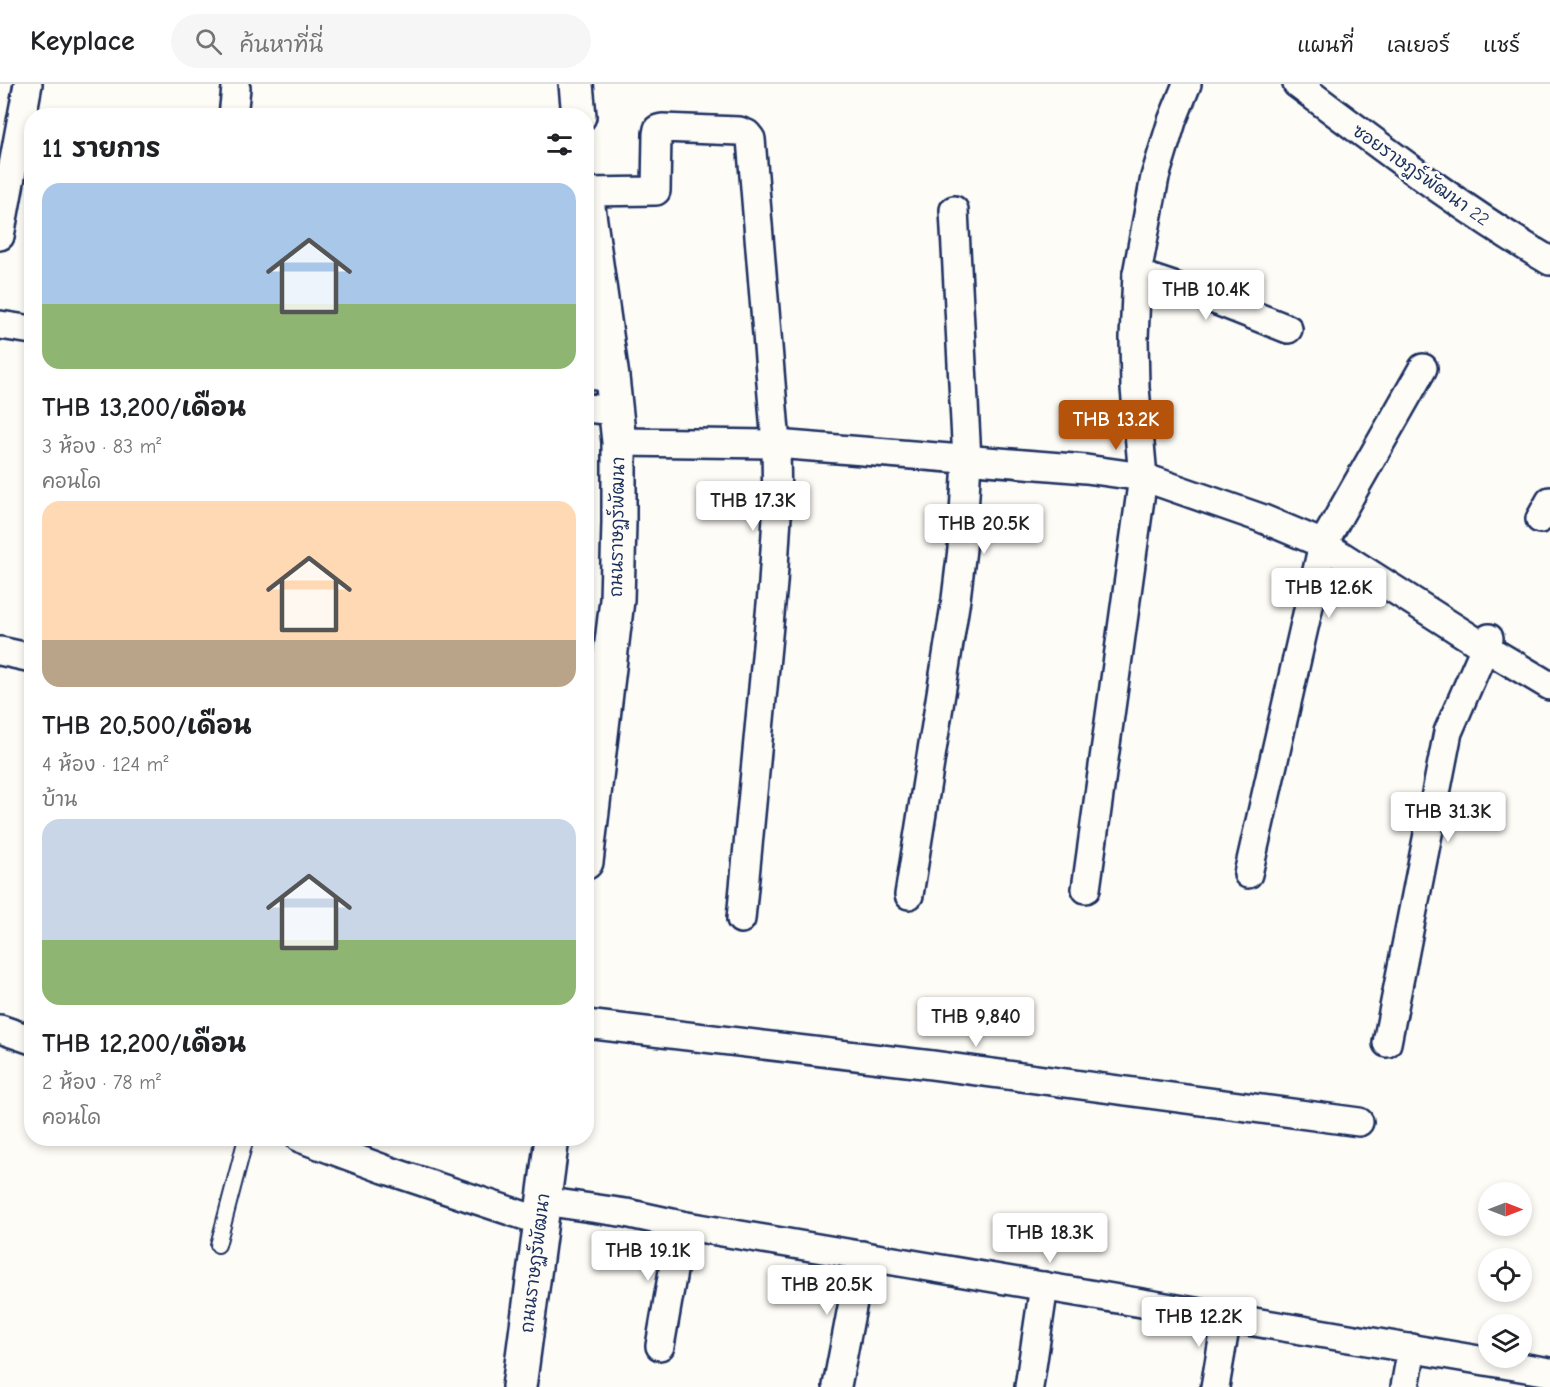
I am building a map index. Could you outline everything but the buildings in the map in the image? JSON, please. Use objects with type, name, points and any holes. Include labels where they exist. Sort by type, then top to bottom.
[{"type":"street","points":[[0,236],[28,84]]},
{"type":"street","points":[[576,84],[578,108]]},
{"type":"street","points":[[1086,890],[1143,477],[1135,388],[1134,338],[1137,274],[1155,177],[1172,121],[1187,84]]},
{"type":"street","name":"ซอยราษฎร์พัฒนา 22","points":[[1306,86],[1371,141],[1497,229],[1550,261]]},
{"type":"street","points":[[594,192],[656,191],[658,129],[739,131],[749,136],[752,145],[776,444],[777,516],[773,583],[741,919]]},
{"type":"street","points":[[909,895],[962,549],[967,460],[954,210]]},
{"type":"street","points":[[1137,274],[1212,299],[1288,329]]},
{"type":"street","name":"ถนนราษฏร์พัฒนา","points":[[594,305],[599,376],[607,421],[619,522],[616,600],[594,744]]},
{"type":"street","points":[[0,326],[24,329]]},
{"type":"street","points":[[1248,874],[1323,544],[1423,368]]},
{"type":"street","points":[[607,421],[776,444],[1086,469],[1143,477],[1261,518],[1323,544],[1487,643],[1550,686]]},
{"type":"street","points":[[1387,1043],[1448,732],[1487,643]]},
{"type":"street","points":[[0,651],[24,656]]},
{"type":"street","points":[[594,1025],[932,1065],[1359,1122]]},
{"type":"street","points":[[0,1029],[24,1037]]},
{"type":"street","points":[[322,1146],[384,1169],[541,1211],[626,1213],[681,1225],[1550,1372]]},
{"type":"street","name":"ถนนราษฏร์พัฒนา","points":[[519,1387],[551,1146]]},
{"type":"street","points":[[660,1346],[681,1225]]},
{"type":"street","points":[[837,1386],[862,1256]]},
{"type":"street","points":[[1029,1387],[1044,1286]]},
{"type":"street","points":[[1215,1387],[1227,1317]]},
{"type":"street","points":[[1405,1387],[1412,1348]]},
{"type":"lane","points":[[218,1245],[244,1146]]}]
